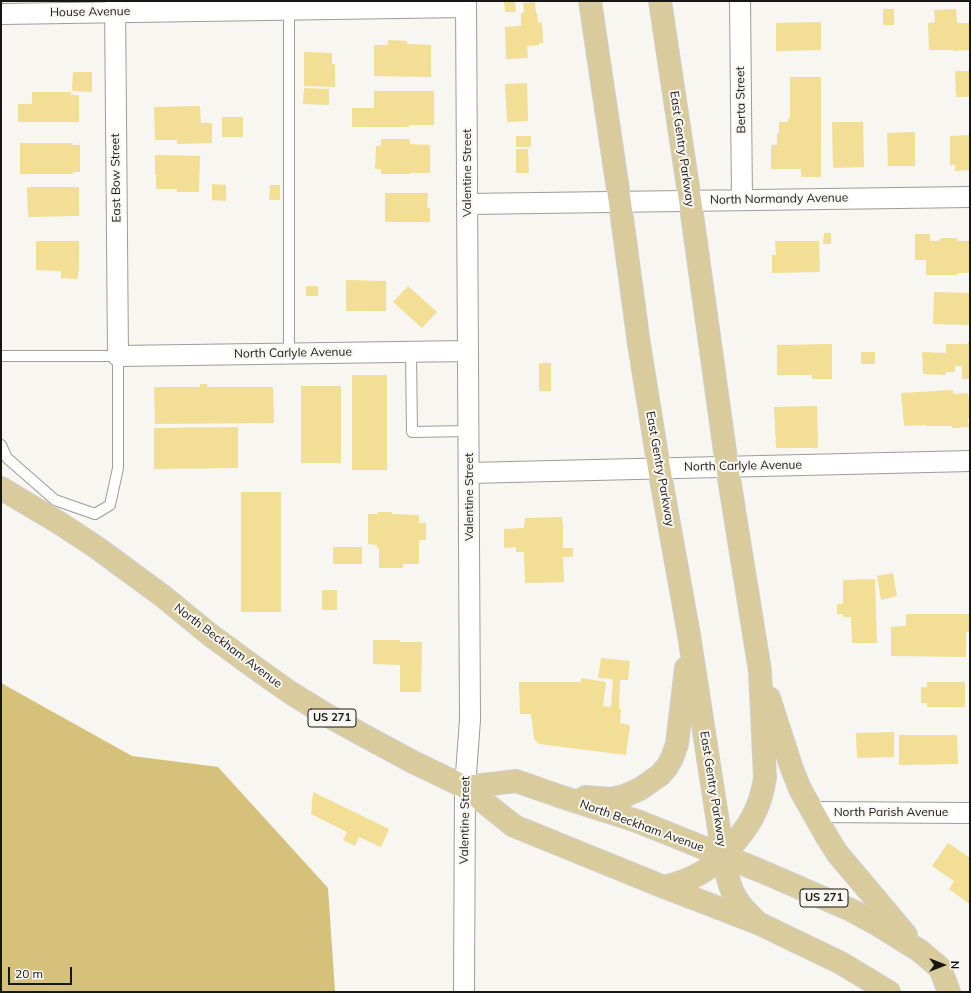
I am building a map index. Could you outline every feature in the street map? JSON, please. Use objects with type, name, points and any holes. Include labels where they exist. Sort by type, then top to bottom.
[{"type":"main road","name":"East Gentry Parkway","points":[[590,1],[620,202],[639,344],[659,468],[689,635],[723,855]]},
{"type":"main road","name":"East Gentry Parkway","points":[[660,1],[690,200],[727,466],[760,671],[765,770],[762,793],[756,810],[741,836],[723,855]]},
{"type":"main road","name":"North Beckham Avenue","points":[[1,488],[96,547],[164,597],[209,634],[291,693],[413,762],[465,787],[514,826],[664,887],[758,923]]},
{"type":"main road","points":[[559,796],[611,799],[624,796],[640,789],[660,775],[667,767],[677,744],[682,710],[689,635]]},
{"type":"main road","points":[[760,671],[791,766],[800,789],[812,812],[837,853],[920,951]]},
{"type":"main road","name":"North Beckham Avenue","points":[[465,787],[516,781],[637,821],[776,877],[851,910],[920,951]]},
{"type":"main road","points":[[664,887],[699,874],[710,867],[723,855],[735,897],[742,908],[758,923]]},
{"type":"main road","name":"US 271","points":[[758,923],[841,963],[888,992]]},
{"type":"main road","name":"US 271","points":[[920,951],[940,968],[949,992]]},
{"type":"street","name":"Berta Street","points":[[740,1],[742,200]]},
{"type":"street","name":"House Avenue","points":[[1,14],[115,6],[466,4]]},
{"type":"street","name":"Valentine Street","points":[[464,992],[465,787],[470,720],[466,4]]},
{"type":"street","name":"East Bow Street","points":[[115,6],[118,356]]},
{"type":"street","name":"North Normandy Avenue","points":[[467,204],[970,197]]},
{"type":"street","name":"North Carlyle Avenue","points":[[118,356],[468,351]]},
{"type":"street","name":"North Carlyle Avenue","points":[[469,473],[970,461]]},
{"type":"street","name":"North Parish Avenue","points":[[812,812],[970,812]]},
{"type":"lane","points":[[288,5],[288,353]]},
{"type":"lane","points":[[411,352],[412,432],[468,431]]},
{"type":"lane","points":[[1,356],[118,356],[118,468],[110,505],[95,514],[55,500],[7,458],[1,445]]},
{"type":"shaded area","points":[[1,683],[132,756],[218,767],[328,888],[335,992],[1,992]]},
{"type":"building","points":[[504,1],[515,1],[516,12],[505,12]]},
{"type":"building","points":[[535,2],[538,23],[542,22],[543,43],[539,43],[539,45],[527,46],[528,58],[506,59],[505,27],[521,26],[521,13],[524,13],[523,3]]},
{"type":"building","points":[[883,9],[894,9],[894,25],[883,25]]},
{"type":"building","points":[[956,9],[957,23],[970,23],[970,50],[929,50],[928,23],[935,22],[934,10]]},
{"type":"building","points":[[821,22],[821,50],[776,51],[776,23]]},
{"type":"building","points":[[388,40],[407,41],[407,44],[431,45],[431,77],[374,76],[374,45],[388,45]]},
{"type":"building","points":[[304,52],[332,53],[332,64],[335,64],[335,87],[304,86]]},
{"type":"building","points":[[955,71],[970,71],[970,97],[956,97]]},
{"type":"building","points":[[73,72],[92,72],[92,92],[72,91]]},
{"type":"building","points":[[790,77],[821,77],[821,177],[801,177],[801,169],[771,169],[771,145],[777,145],[779,122],[788,122],[788,118],[790,118]]},
{"type":"building","points":[[527,83],[528,121],[507,122],[505,84]]},
{"type":"building","points":[[304,88],[329,89],[329,105],[303,104]]},
{"type":"building","points":[[374,91],[434,91],[434,125],[409,125],[409,127],[352,127],[352,108],[374,108]]},
{"type":"building","points":[[32,92],[71,92],[71,95],[79,95],[79,122],[18,122],[18,104],[32,104]]},
{"type":"building","points":[[200,106],[201,123],[212,123],[212,143],[177,144],[177,140],[155,140],[154,107]]},
{"type":"building","points":[[222,117],[243,117],[243,137],[222,137]]},
{"type":"building","points":[[832,122],[863,122],[864,167],[833,168]]},
{"type":"building","points":[[915,132],[915,166],[888,166],[887,133]]},
{"type":"building","points":[[970,135],[970,170],[955,171],[955,165],[950,165],[950,136]]},
{"type":"building","points":[[516,136],[531,136],[531,147],[516,147]]},
{"type":"building","points":[[381,139],[410,139],[410,144],[430,145],[430,173],[381,174],[381,169],[375,169],[376,146],[381,146]]},
{"type":"building","points":[[20,143],[73,143],[72,145],[80,145],[80,172],[73,172],[73,174],[20,174]]},
{"type":"building","points":[[516,149],[528,149],[529,173],[516,173]]},
{"type":"building","points":[[155,155],[200,156],[199,192],[177,192],[177,189],[156,189]]},
{"type":"building","points":[[212,184],[226,185],[226,201],[212,200]]},
{"type":"building","points":[[270,185],[280,185],[280,200],[269,200]]},
{"type":"building","points":[[27,187],[79,187],[79,216],[28,217]]},
{"type":"building","points":[[385,193],[428,193],[427,208],[430,208],[430,222],[385,222]]},
{"type":"building","points":[[824,233],[831,233],[831,244],[823,244]]},
{"type":"building","points":[[915,234],[930,234],[930,241],[939,241],[940,238],[957,238],[957,241],[970,241],[970,273],[957,273],[957,275],[926,275],[926,260],[915,260]]},
{"type":"building","points":[[36,241],[79,241],[78,279],[61,278],[61,271],[36,270]]},
{"type":"building","points":[[775,241],[819,241],[820,272],[772,273],[772,255],[776,255]]},
{"type":"building","points":[[346,280],[386,281],[386,311],[346,311]]},
{"type":"building","points":[[306,286],[318,286],[318,296],[306,296]]},
{"type":"building","points":[[408,286],[437,312],[422,328],[393,302]]},
{"type":"building","points":[[934,292],[970,293],[970,325],[933,324]]},
{"type":"building","points":[[968,342],[970,342],[970,379],[962,379],[962,366],[955,366],[955,372],[946,372],[945,375],[923,374],[922,352],[946,353],[946,344],[968,344]]},
{"type":"building","points":[[832,344],[832,379],[812,379],[812,375],[777,375],[777,345]]},
{"type":"building","points":[[861,352],[875,352],[875,364],[861,364]]},
{"type":"building","points":[[539,363],[551,363],[551,391],[539,391]]},
{"type":"building","points":[[352,375],[387,375],[387,470],[352,470]]},
{"type":"building","points":[[200,384],[207,384],[207,387],[273,387],[274,423],[155,424],[154,387],[200,387]]},
{"type":"building","points":[[301,386],[341,386],[341,463],[301,463]]},
{"type":"building","points":[[953,390],[953,394],[968,393],[970,403],[970,418],[968,419],[969,427],[952,428],[952,426],[926,425],[904,426],[901,393]]},
{"type":"building","points":[[817,406],[818,448],[776,448],[774,407]]},
{"type":"building","points":[[238,427],[238,468],[154,469],[154,428]]},
{"type":"building","points":[[241,492],[281,492],[281,612],[241,612]]},
{"type":"building","points":[[378,512],[419,515],[419,523],[426,523],[426,540],[419,540],[419,564],[403,564],[403,568],[379,568],[379,548],[377,548],[377,545],[368,544],[368,514],[378,514]]},
{"type":"building","points":[[562,517],[563,548],[573,548],[573,557],[563,557],[564,582],[525,583],[524,552],[516,552],[516,547],[504,548],[504,529],[524,528],[525,518]]},
{"type":"building","points":[[333,547],[362,547],[362,564],[333,564]]},
{"type":"building","points":[[893,573],[897,596],[881,600],[877,576]]},
{"type":"building","points":[[875,579],[877,643],[852,643],[851,617],[843,617],[843,614],[837,614],[837,604],[843,604],[843,580]]},
{"type":"building","points":[[322,590],[337,590],[337,610],[322,610]]},
{"type":"building","points":[[906,614],[970,614],[970,632],[966,632],[966,657],[891,656],[891,627],[906,626]]},
{"type":"building","points":[[373,640],[422,642],[421,692],[400,692],[400,665],[373,664]]},
{"type":"building","points":[[601,658],[630,661],[628,680],[620,680],[620,723],[630,725],[626,755],[539,744],[534,739],[531,714],[520,714],[519,682],[581,682],[581,678],[606,682],[603,706],[611,707],[613,679],[598,678]]},
{"type":"building","points":[[927,682],[965,682],[965,707],[927,707],[927,703],[921,703],[921,687],[927,687]]},
{"type":"building","points":[[894,732],[894,757],[857,758],[856,733]]},
{"type":"building","points":[[899,735],[957,735],[958,764],[899,765]]},
{"type":"building","points":[[313,792],[389,829],[381,847],[359,837],[355,846],[343,840],[347,832],[311,814]]},
{"type":"building","points":[[948,843],[970,858],[970,904],[949,889],[954,881],[932,866]]}]
